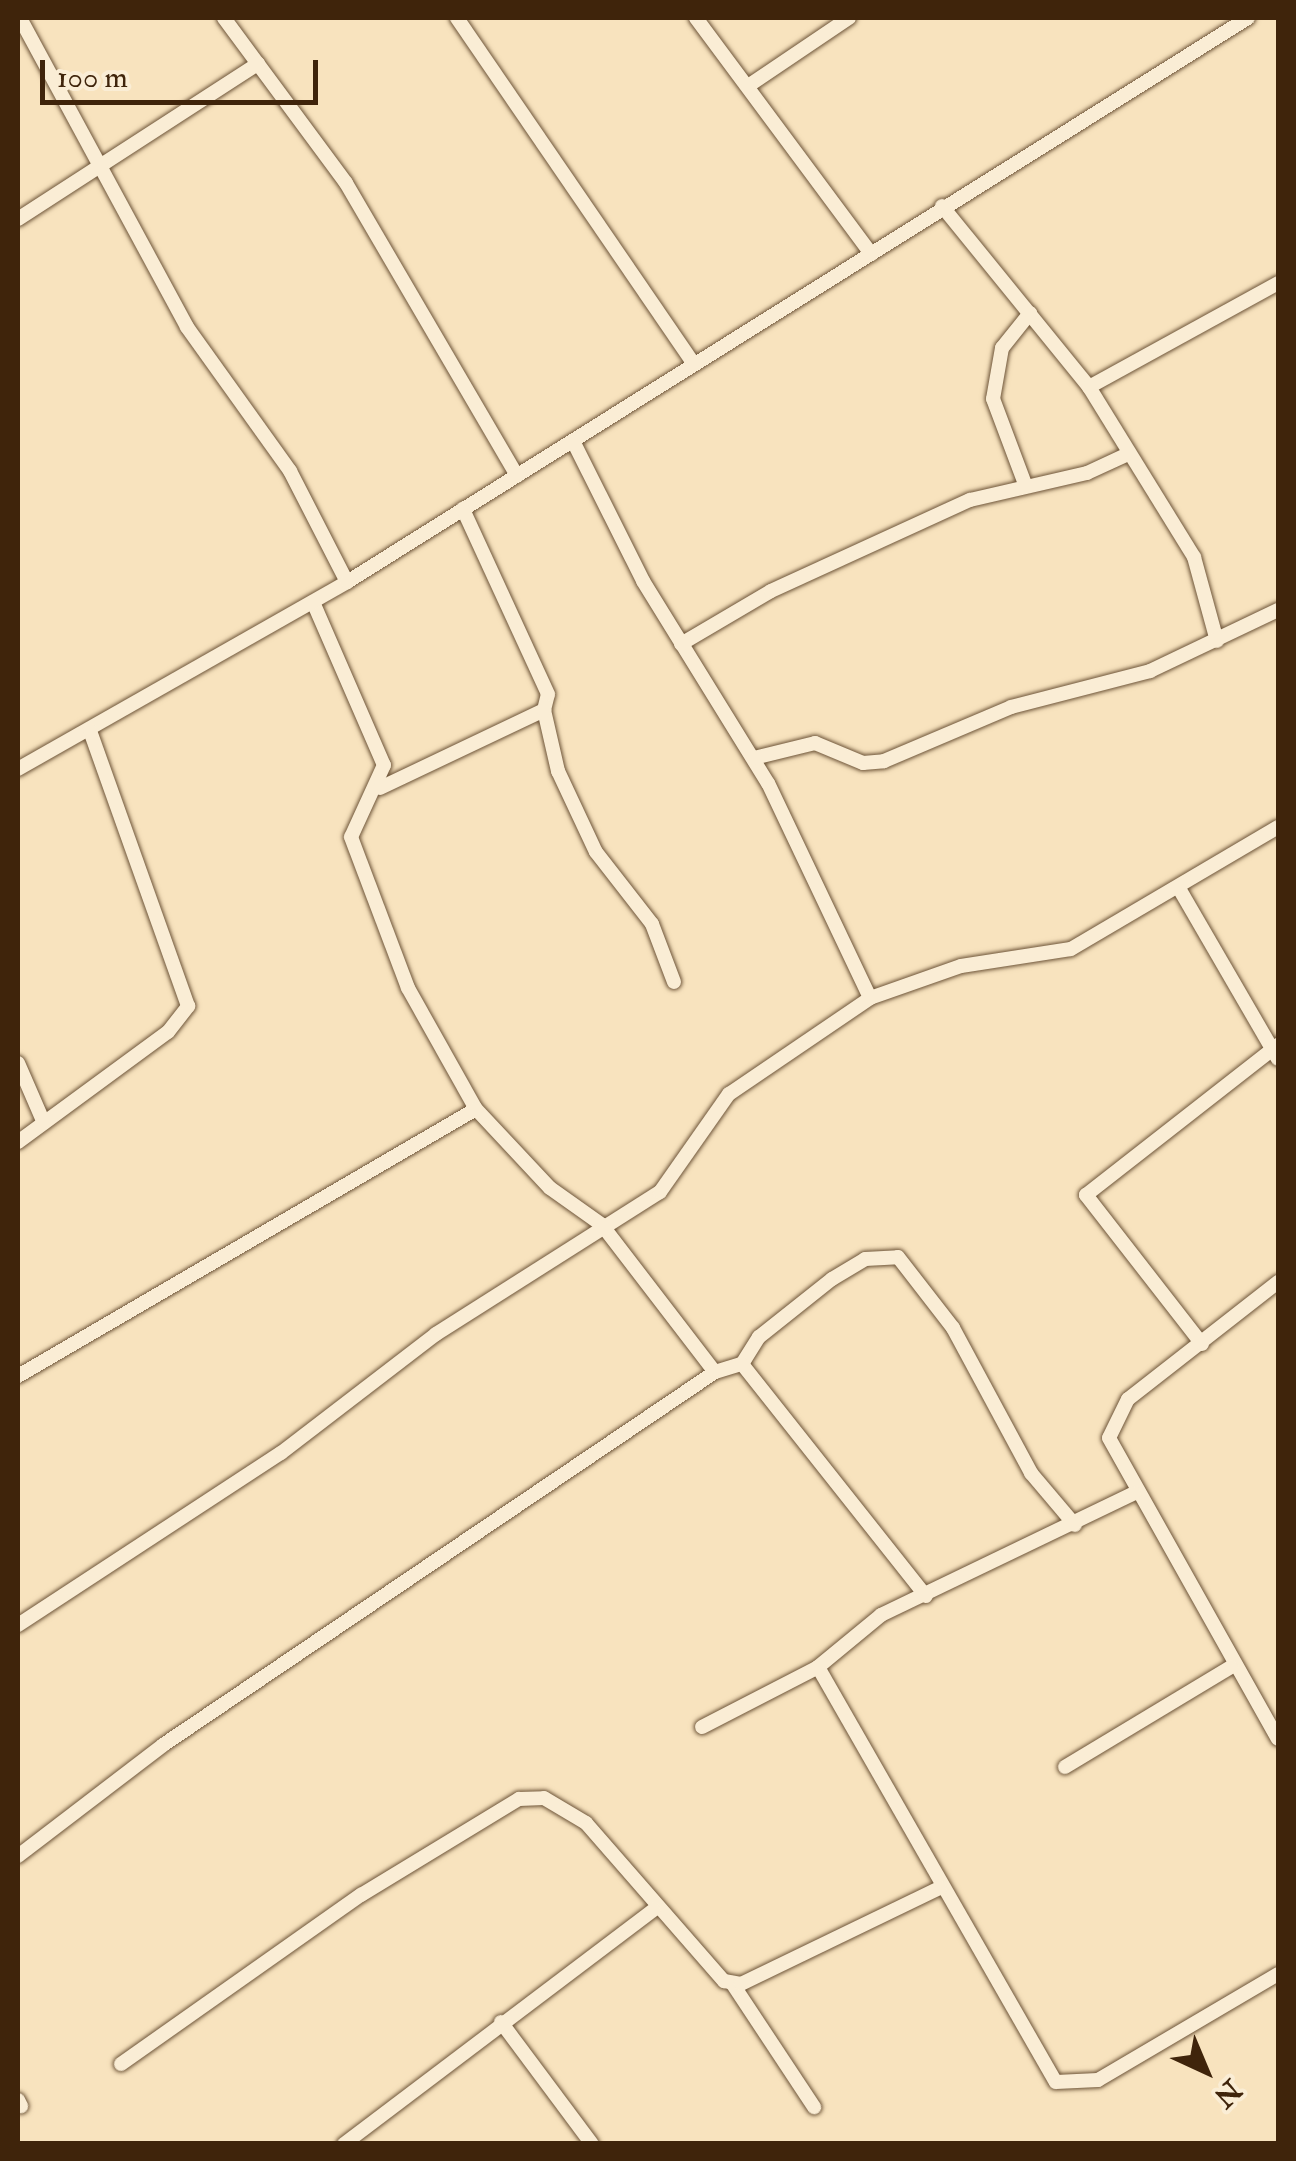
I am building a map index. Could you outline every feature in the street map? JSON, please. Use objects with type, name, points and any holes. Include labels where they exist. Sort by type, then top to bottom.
[{"type":"street","points":[[20,18],[107,165],[187,328],[290,472],[348,582]]},
{"type":"street","points":[[224,18],[346,183],[516,476]]},
{"type":"street","points":[[456,18],[694,363]]},
{"type":"street","points":[[696,18],[871,254]]},
{"type":"street","points":[[748,86],[849,18]]},
{"type":"street","points":[[18,769],[348,582],[942,206],[1248,18]]},
{"type":"street","points":[[18,218],[107,165],[258,64]]},
{"type":"street","points":[[942,206],[1089,387],[1194,557],[1218,641]]},
{"type":"street","points":[[1089,387],[1278,283]]},
{"type":"street","points":[[1025,484],[993,399],[1002,348],[1030,313]]},
{"type":"street","points":[[574,442],[681,644],[754,758],[870,998]]},
{"type":"street","points":[[681,644],[771,591],[970,500],[1025,484],[1087,473],[1128,454]]},
{"type":"street","points":[[463,509],[548,694],[544,710],[558,772],[596,852],[652,924],[674,982]]},
{"type":"street","points":[[313,602],[384,765],[380,788]]},
{"type":"street","points":[[754,758],[815,743],[863,764],[884,762],[1010,707],[1150,672],[1278,610]]},
{"type":"street","points":[[544,710],[380,788],[354,820],[353,857],[408,988],[476,1109],[550,1188],[602,1226],[715,1372]]},
{"type":"street","points":[[18,1142],[168,1032],[190,993],[90,731]]},
{"type":"street","points":[[18,1625],[675,1178],[729,1094],[870,998],[961,966],[1071,948],[1180,890],[1278,826]]},
{"type":"street","points":[[1180,890],[1276,1051],[1086,1195],[1202,1344]]},
{"type":"street","points":[[18,1063],[44,1123]]},
{"type":"street","points":[[18,1376],[476,1109]]},
{"type":"street","points":[[18,1856],[163,1745],[715,1372],[742,1364],[759,1337],[832,1279],[866,1259],[898,1257],[953,1328],[1030,1473],[1075,1525]]},
{"type":"street","points":[[1278,1282],[1128,1400],[1112,1423],[1134,1493],[1278,1739]]},
{"type":"street","points":[[742,1364],[926,1596]]},
{"type":"street","points":[[702,1726],[818,1667],[881,1615],[1075,1525],[1134,1493]]},
{"type":"street","points":[[1065,1767],[1232,1666]]},
{"type":"street","points":[[818,1667],[940,1888],[1056,2082],[1098,2080],[1278,1974]]},
{"type":"street","points":[[121,2064],[360,1895],[519,1799],[566,1806],[706,1971],[732,1983],[814,2107]]},
{"type":"street","points":[[732,1983],[940,1888]]},
{"type":"street","points":[[344,2144],[654,1910]]},
{"type":"street","points":[[501,2022],[592,2144]]}]
